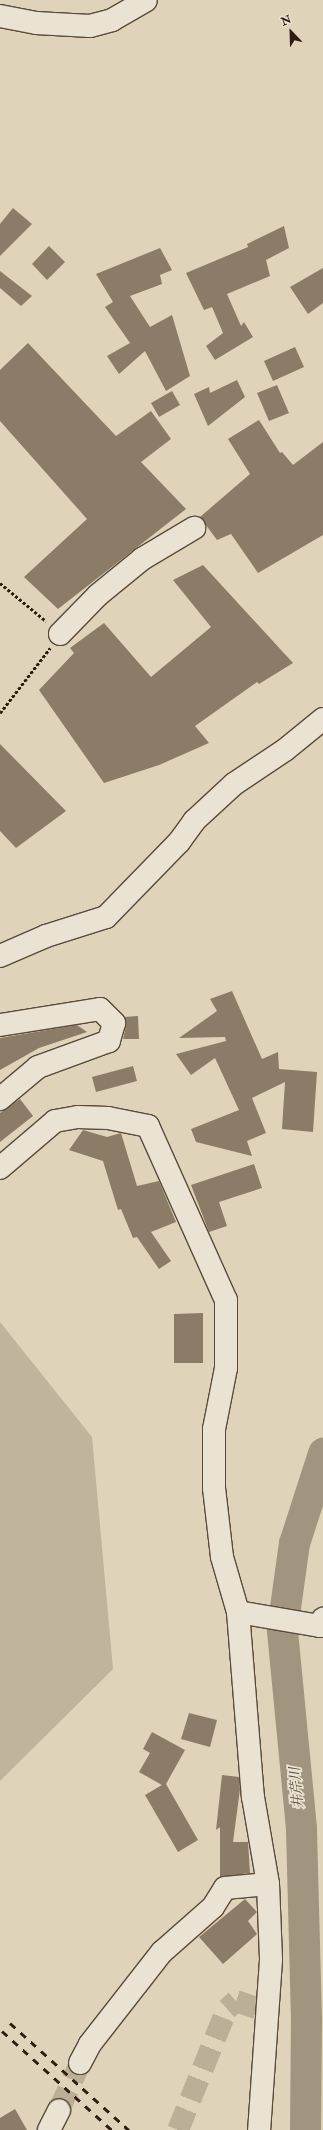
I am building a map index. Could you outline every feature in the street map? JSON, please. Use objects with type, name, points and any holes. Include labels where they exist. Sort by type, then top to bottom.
[{"type":"street","points":[[0,16],[36,23],[90,26],[112,20],[146,0]]},
{"type":"street","points":[[60,634],[98,595],[142,559],[194,528]]},
{"type":"street","points":[[0,956],[46,936],[106,917],[179,842],[194,821],[234,784],[284,750],[323,719]]},
{"type":"street","points":[[0,972],[46,936]]},
{"type":"street","points":[[0,1025],[100,1009],[114,1023],[110,1040],[38,1067],[0,1099]]},
{"type":"street","points":[[0,1168],[55,1121],[78,1117],[108,1118],[148,1126],[226,1300],[226,1368],[214,1429],[214,1488],[222,1557],[238,1612],[253,1797],[268,1884],[271,1960],[259,2130]]},
{"type":"street","points":[[238,1612],[322,1622]]},
{"type":"street","points":[[80,2064],[90,2044],[162,1952],[213,1907],[225,1888],[268,1884]]},
{"type":"street","points":[[49,2130],[59,2110]]},
{"type":"path","points":[[0,583],[60,634],[0,713]]},
{"type":"shaded area","points":[[0,1322],[92,1437],[113,1669],[0,1781]]},
{"type":"building","points":[[13,208],[32,224],[0,256],[0,224]]},
{"type":"building","points":[[284,226],[289,248],[266,260],[270,276],[227,294],[241,326],[244,322],[253,337],[215,360],[206,346],[223,333],[212,307],[204,310],[186,273],[248,247],[247,244]]},
{"type":"building","points":[[49,246],[65,262],[47,280],[32,264]]},
{"type":"building","points":[[160,248],[172,270],[160,275],[162,284],[130,296],[150,327],[172,315],[190,376],[166,391],[145,351],[119,374],[107,356],[130,343],[105,307],[113,302],[96,274]]},
{"type":"building","points":[[323,268],[323,303],[308,314],[290,287]]},
{"type":"building","points":[[0,271],[32,296],[21,306],[0,288]]},
{"type":"building","points":[[28,343],[116,436],[151,411],[171,439],[141,462],[186,509],[58,609],[24,577],[87,519],[0,421],[0,370]]},
{"type":"building","points":[[295,347],[304,367],[273,381],[264,361]]},
{"type":"building","points":[[237,380],[245,397],[208,426],[194,394],[209,387],[210,393]]},
{"type":"building","points":[[277,385],[289,413],[269,421],[257,393]]},
{"type":"building","points":[[172,391],[180,405],[159,417],[151,403]]},
{"type":"building","points":[[259,420],[280,453],[282,452],[293,465],[323,442],[323,535],[258,573],[231,534],[217,540],[200,517],[250,474],[228,439]]},
{"type":"building","points":[[203,565],[293,663],[259,684],[257,682],[195,726],[209,743],[159,765],[104,783],[39,690],[74,653],[70,648],[104,623],[151,677],[211,627],[173,580]]},
{"type":"building","points":[[0,744],[66,811],[16,848],[0,831]]},
{"type":"building","points":[[232,991],[262,1059],[278,1052],[279,1069],[317,1072],[313,1132],[282,1129],[285,1082],[252,1098],[266,1133],[247,1141],[252,1156],[196,1142],[191,1129],[239,1110],[215,1058],[191,1075],[176,1054],[226,1041],[225,1037],[179,1038],[217,1011],[210,999]]},
{"type":"building","points":[[138,1016],[139,1039],[123,1039],[126,1026],[124,1017]]},
{"type":"building","points":[[77,1025],[87,1032],[39,1048],[0,1070],[0,1038]]},
{"type":"building","points":[[133,1066],[137,1081],[96,1092],[92,1077]]},
{"type":"building","points":[[20,1099],[33,1116],[0,1142],[0,1113]]},
{"type":"building","points":[[83,1130],[107,1137],[121,1133],[137,1186],[159,1181],[176,1222],[151,1232],[171,1261],[159,1269],[137,1237],[133,1238],[121,1209],[118,1210],[103,1161],[69,1150]]},
{"type":"building","points":[[254,1164],[262,1188],[219,1202],[227,1226],[209,1232],[191,1185]]},
{"type":"building","points":[[203,1313],[203,1363],[174,1363],[174,1314]]},
{"type":"building","points":[[189,1713],[217,1720],[210,1747],[181,1739]]},
{"type":"building","points":[[152,1732],[185,1750],[166,1784],[198,1840],[178,1852],[145,1795],[162,1785],[139,1772],[150,1753],[143,1749]]},
{"type":"building","points":[[222,1775],[239,1777],[240,1789],[233,1842],[248,1842],[250,1873],[220,1877],[220,1827],[216,1830]]},
{"type":"building","points":[[245,1899],[257,1912],[248,1921],[257,1934],[223,1964],[199,1937]]},
{"type":"building","points":[[15,2109],[27,2130],[0,2130],[0,2118]]},
{"type":"waterway","name":"井芹川","points":[[305,2130],[306,2020],[301,1828],[282,1629],[294,1543],[323,1453]]},
{"type":"tunnel","points":[[178,2130],[227,2009],[236,2001],[268,2012]]},
{"type":"tunnel","points":[[59,2110],[80,2063]]},
{"type":"railway","points":[[10,2023],[129,2130]]},
{"type":"railway","points":[[2,2031],[112,2130]]}]
